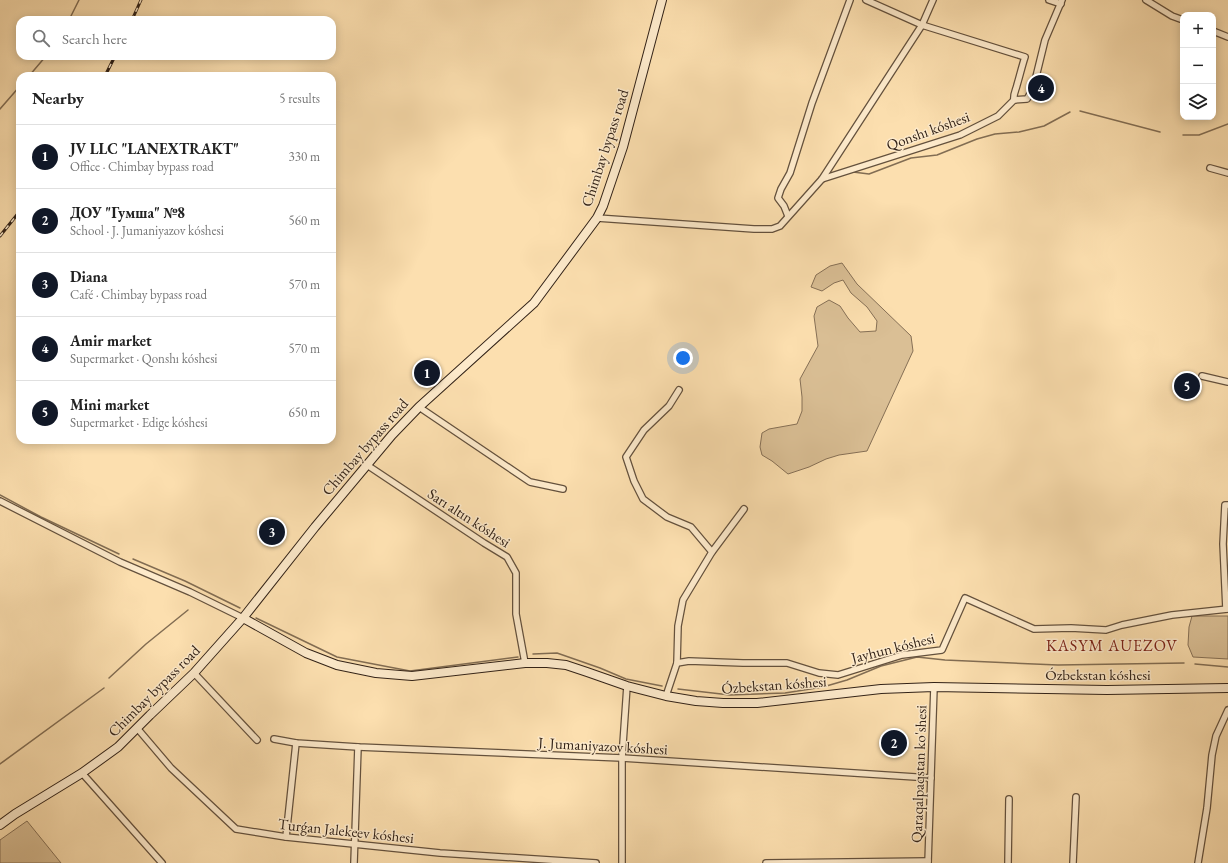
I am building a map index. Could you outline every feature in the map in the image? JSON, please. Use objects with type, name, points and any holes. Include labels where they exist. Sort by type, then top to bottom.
[{"type":"main road","name":"Chimbay bypass road","points":[[0,825],[15,814],[82,773],[118,747],[194,673],[243,618],[315,527],[392,435],[419,407],[534,304],[597,218],[603,206],[623,147],[662,0]]},
{"type":"main road","name":"Ózbekstan kóshesi","points":[[243,618],[312,655],[337,665],[376,673],[412,676],[525,663],[547,663],[566,665],[627,686],[666,696],[696,701],[723,703],[757,703],[881,689],[934,687],[1107,690],[1228,688]]},
{"type":"street","points":[[788,216],[784,206],[778,198],[780,189],[790,173],[812,103],[850,0]]},
{"type":"street","points":[[866,0],[922,25],[1025,57],[1013,97],[1014,100]]},
{"type":"street","name":"Qonshı kóshesi","points":[[597,218],[754,229],[772,229],[780,226],[822,179],[922,25],[933,0]]},
{"type":"street","points":[[1050,0],[1061,2]]},
{"type":"street","points":[[1146,0],[1172,16],[1180,19]]},
{"type":"street","name":"Qonshı kóshesi","points":[[822,179],[960,135],[998,116],[1014,100],[1027,98],[1033,89],[1044,40],[1061,2]]},
{"type":"street","points":[[1216,33],[1228,37]]},
{"type":"street","points":[[1210,168],[1228,173]]},
{"type":"street","points":[[1202,376],[1228,382]]},
{"type":"street","points":[[679,390],[669,406],[644,430],[626,457],[634,481],[643,499],[667,517],[691,527],[712,552]]},
{"type":"street","points":[[419,407],[530,482],[563,488]]},
{"type":"street","name":"Sarı altın kóshesi","points":[[367,465],[484,543],[508,557],[516,573],[516,614],[525,663]]},
{"type":"street","points":[[0,502],[120,562],[190,592],[243,618]]},
{"type":"street","points":[[1227,609],[1223,544],[1225,505],[1228,505]]},
{"type":"street","points":[[666,696],[677,663],[678,626],[683,600],[712,552],[744,509]]},
{"type":"street","name":"Jayhun kóshesi","points":[[677,663],[689,661],[787,663],[819,673],[838,675],[902,655],[942,650],[965,598],[1034,629],[1071,628],[1106,630],[1122,625],[1172,615],[1227,609]]},
{"type":"street","points":[[194,673],[257,740]]},
{"type":"street","points":[[622,863],[622,758],[627,686]]},
{"type":"street","name":"Qaraqalpaqstan ko'shesi","points":[[928,862],[934,687]]},
{"type":"street","points":[[1198,863],[1207,808],[1212,755],[1216,736],[1228,710]]},
{"type":"street","name":"Turǵan Jalekeev kóshesi","points":[[137,728],[171,768],[236,829],[286,837],[448,853],[596,863]]},
{"type":"street","name":"J. Jumaniyazov kóshesi","points":[[274,739],[296,743],[358,747],[622,758],[931,778]]},
{"type":"street","points":[[286,837],[296,743]]},
{"type":"street","points":[[354,863],[358,747]]},
{"type":"street","points":[[82,773],[162,863]]},
{"type":"street","points":[[1073,863],[1076,797]]},
{"type":"street","points":[[1008,863],[1009,799]]},
{"type":"street","points":[[766,863],[928,862]]},
{"type":"shaded area","points":[[842,263],[857,284],[911,336],[913,351],[867,451],[839,455],[788,474],[762,455],[760,447],[762,433],[769,429],[797,424],[802,411],[800,379],[818,346],[814,316],[817,307],[829,300],[840,306],[860,332],[876,331],[877,321],[867,307],[851,293],[843,280],[834,283],[822,291],[811,287],[816,275],[830,266]]},
{"type":"shaded area","points":[[1192,616],[1228,616],[1228,659],[1193,657],[1188,645],[1189,627]]},
{"type":"shaded area","points":[[27,821],[61,863],[0,863],[0,840]]},
{"type":"waterway","points":[[71,16],[79,0]]},
{"type":"waterway","points":[[32,72],[43,60]]},
{"type":"waterway","points":[[0,109],[16,91]]},
{"type":"waterway","points":[[1080,111],[1160,132]]},
{"type":"waterway","points":[[853,172],[869,174],[911,158],[937,155],[977,139],[995,134],[1019,132],[1044,126],[1070,112]]},
{"type":"waterway","points":[[1183,135],[1199,135],[1228,124]]},
{"type":"waterway","points":[[0,495],[41,517],[119,554]]},
{"type":"waterway","points":[[133,559],[185,581],[240,608]]},
{"type":"waterway","points":[[109,678],[146,644],[188,610]]},
{"type":"waterway","points":[[256,618],[337,657],[410,671],[518,657]]},
{"type":"waterway","points":[[533,654],[557,653],[626,679],[662,686]]},
{"type":"waterway","points":[[678,689],[730,695],[785,693],[823,687],[847,680],[881,666],[917,657],[945,660],[1058,665],[1184,663]]},
{"type":"waterway","points":[[1195,664],[1228,667]]},
{"type":"waterway","points":[[0,764],[104,688]]},
{"type":"railway","points":[[134,16],[141,0]]},
{"type":"railway","points":[[107,72],[113,60]]},
{"type":"railway","points":[[0,236],[16,216]]},
{"type":"place","name":"Amir market","points":[[1041,88]]},
{"type":"place","name":"JV LLC \"LANEXTRAKT\"","points":[[427,373]]},
{"type":"place","name":"Mini market","points":[[1187,386]]},
{"type":"place","name":"Diana","points":[[272,532]]},
{"type":"place","name":"ДОУ \"Гумша\" №8","points":[[894,743]]},
{"type":"district","name":"KASYM AUEZOV","points":[[1112,645]]}]
